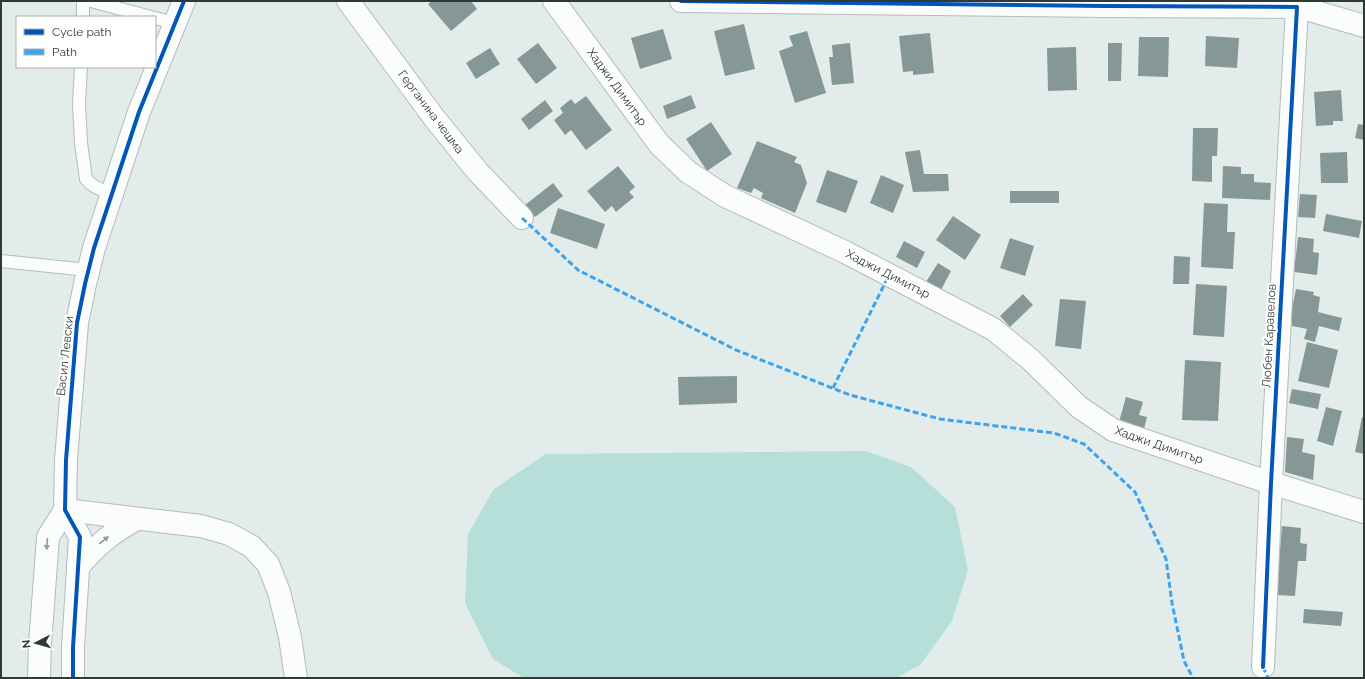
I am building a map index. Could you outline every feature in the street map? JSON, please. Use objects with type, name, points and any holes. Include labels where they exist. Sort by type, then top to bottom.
[{"type":"main road","name":"Васил Левски","points":[[156,51],[165,21],[184,1]]},
{"type":"main road","name":"Герганина чешма","points":[[348,1],[435,119],[473,166],[522,218]]},
{"type":"main road","name":"Хаджи Димитър","points":[[554,1],[659,144],[688,172],[725,196],[846,252],[993,329],[1030,359],[1079,407],[1113,430],[1271,483],[1364,512]]},
{"type":"main road","points":[[681,1],[1105,6],[1287,4],[1364,26]]},
{"type":"main road","name":"Любен Каравелов","points":[[1263,667],[1271,483],[1287,4]]},
{"type":"main road","name":"Васил Левски","points":[[65,510],[66,460],[77,323],[94,248],[151,68]]},
{"type":"main road","points":[[65,510],[201,526],[229,534],[251,546],[268,564],[279,592],[290,637],[296,678]]},
{"type":"main road","points":[[65,510],[80,537],[73,648],[73,678]]},
{"type":"main road","points":[[40,678],[40,644],[48,538],[65,510]]},
{"type":"main road","points":[[78,567],[90,552],[104,539],[137,519]]},
{"type":"lane","points":[[82,16],[83,1]]},
{"type":"lane","points":[[91,1],[147,16]]},
{"type":"lane","points":[[81,68],[79,104],[86,179],[89,184],[112,194]]},
{"type":"lane","points":[[1,261],[88,270]]},
{"type":"green space","points":[[866,451],[911,467],[955,507],[968,570],[952,621],[920,665],[896,678],[524,678],[493,659],[465,603],[468,534],[494,489],[546,454]]},
{"type":"building","points":[[432,1],[471,1],[477,9],[451,31],[428,4]]},
{"type":"building","points":[[744,24],[755,69],[725,76],[714,31]]},
{"type":"building","points":[[663,29],[672,59],[640,69],[631,38]]},
{"type":"building","points":[[807,31],[826,93],[795,103],[779,51],[793,46],[789,36]]},
{"type":"building","points":[[930,33],[934,73],[913,75],[913,71],[903,72],[899,36]]},
{"type":"building","points":[[1206,36],[1239,38],[1237,68],[1205,66]]},
{"type":"building","points":[[1139,37],[1169,37],[1168,77],[1138,76]]},
{"type":"building","points":[[538,43],[557,68],[536,84],[517,59]]},
{"type":"building","points":[[850,43],[854,83],[832,85],[829,57],[833,57],[832,45]]},
{"type":"building","points":[[1108,43],[1122,43],[1121,81],[1108,81]]},
{"type":"building","points":[[1076,47],[1077,90],[1048,91],[1047,48]]},
{"type":"building","points":[[490,48],[500,64],[476,79],[466,63]]},
{"type":"building","points":[[1341,90],[1343,121],[1333,121],[1333,125],[1316,126],[1314,92]]},
{"type":"building","points":[[691,95],[696,108],[667,119],[663,106]]},
{"type":"building","points":[[586,96],[612,130],[586,150],[571,130],[565,135],[554,120],[563,113],[560,108],[571,99],[575,104]]},
{"type":"building","points":[[545,100],[553,111],[529,130],[521,119]]},
{"type":"building","points":[[711,122],[732,154],[707,171],[686,139]]},
{"type":"building","points":[[1358,124],[1364,125],[1364,140],[1355,138]]},
{"type":"building","points":[[1193,128],[1218,128],[1217,156],[1212,156],[1212,182],[1192,181]]},
{"type":"building","points":[[757,141],[797,157],[794,162],[801,165],[807,183],[795,213],[761,198],[763,193],[754,188],[751,193],[737,188]]},
{"type":"building","points":[[920,150],[924,174],[948,174],[949,191],[913,192],[905,152]]},
{"type":"building","points":[[1347,152],[1348,183],[1321,183],[1320,153]]},
{"type":"building","points":[[618,166],[635,187],[629,192],[634,197],[616,212],[612,206],[605,212],[587,191]]},
{"type":"building","points":[[1223,166],[1241,167],[1241,174],[1254,174],[1254,182],[1271,183],[1270,200],[1222,198]]},
{"type":"building","points":[[827,170],[858,181],[846,213],[816,202]]},
{"type":"building","points":[[881,175],[904,185],[893,213],[870,203]]},
{"type":"building","points":[[553,183],[563,196],[535,217],[525,205]]},
{"type":"building","points":[[1010,191],[1059,191],[1059,203],[1010,203]]},
{"type":"building","points":[[1300,194],[1317,195],[1315,218],[1298,217]]},
{"type":"building","points":[[1204,203],[1228,204],[1227,232],[1235,232],[1233,269],[1201,267]]},
{"type":"building","points":[[558,208],[605,224],[597,249],[550,233]]},
{"type":"building","points":[[1326,214],[1362,221],[1359,238],[1323,231]]},
{"type":"building","points":[[953,216],[981,235],[965,260],[936,240]]},
{"type":"building","points":[[1298,237],[1314,239],[1313,252],[1319,253],[1317,275],[1294,272]]},
{"type":"building","points":[[1010,238],[1034,246],[1025,276],[1000,268]]},
{"type":"building","points":[[904,241],[925,252],[917,268],[896,257]]},
{"type":"building","points":[[1174,256],[1190,257],[1189,284],[1173,284]]},
{"type":"building","points":[[938,263],[951,271],[941,290],[926,282]]},
{"type":"building","points":[[1196,284],[1227,286],[1224,337],[1193,335]]},
{"type":"building","points":[[1296,289],[1314,292],[1313,295],[1320,297],[1318,312],[1342,318],[1339,331],[1319,326],[1315,342],[1304,339],[1307,329],[1292,326],[1292,308]]},
{"type":"building","points":[[1023,294],[1033,305],[1010,327],[1000,316]]},
{"type":"building","points":[[1060,299],[1086,301],[1081,349],[1055,346]]},
{"type":"building","points":[[1307,342],[1338,350],[1329,388],[1298,381]]},
{"type":"building","points":[[1185,360],[1221,362],[1218,421],[1182,420]]},
{"type":"building","points":[[737,376],[737,403],[679,405],[678,377]]},
{"type":"building","points":[[1292,389],[1321,394],[1318,409],[1289,403]]},
{"type":"building","points":[[1126,397],[1143,402],[1139,415],[1147,417],[1144,429],[1119,422]]},
{"type":"building","points":[[1326,407],[1342,411],[1333,446],[1317,441]]},
{"type":"building","points":[[1362,417],[1364,417],[1364,454],[1355,452]]},
{"type":"building","points":[[1287,437],[1304,439],[1302,452],[1315,455],[1313,480],[1285,472]]},
{"type":"building","points":[[1282,526],[1301,528],[1300,543],[1307,544],[1306,561],[1298,561],[1295,596],[1276,595]]},
{"type":"building","points":[[1304,609],[1343,612],[1341,626],[1303,623]]},
{"type":"marked path","points":[[522,218],[578,270],[736,350],[850,395],[940,419],[1054,433],[1084,444],[1135,492],[1166,559],[1172,603],[1184,661],[1193,678]]},
{"type":"marked path","points":[[833,388],[889,275]]},
{"type":"marked path","points":[[1263,667],[1268,678]]},
{"type":"cycle path","points":[[73,678],[73,648],[80,537],[65,510],[66,460],[77,323],[94,248],[139,112],[184,1]]},
{"type":"cycle path","points":[[681,1],[1297,7],[1271,483],[1263,667]]}]
